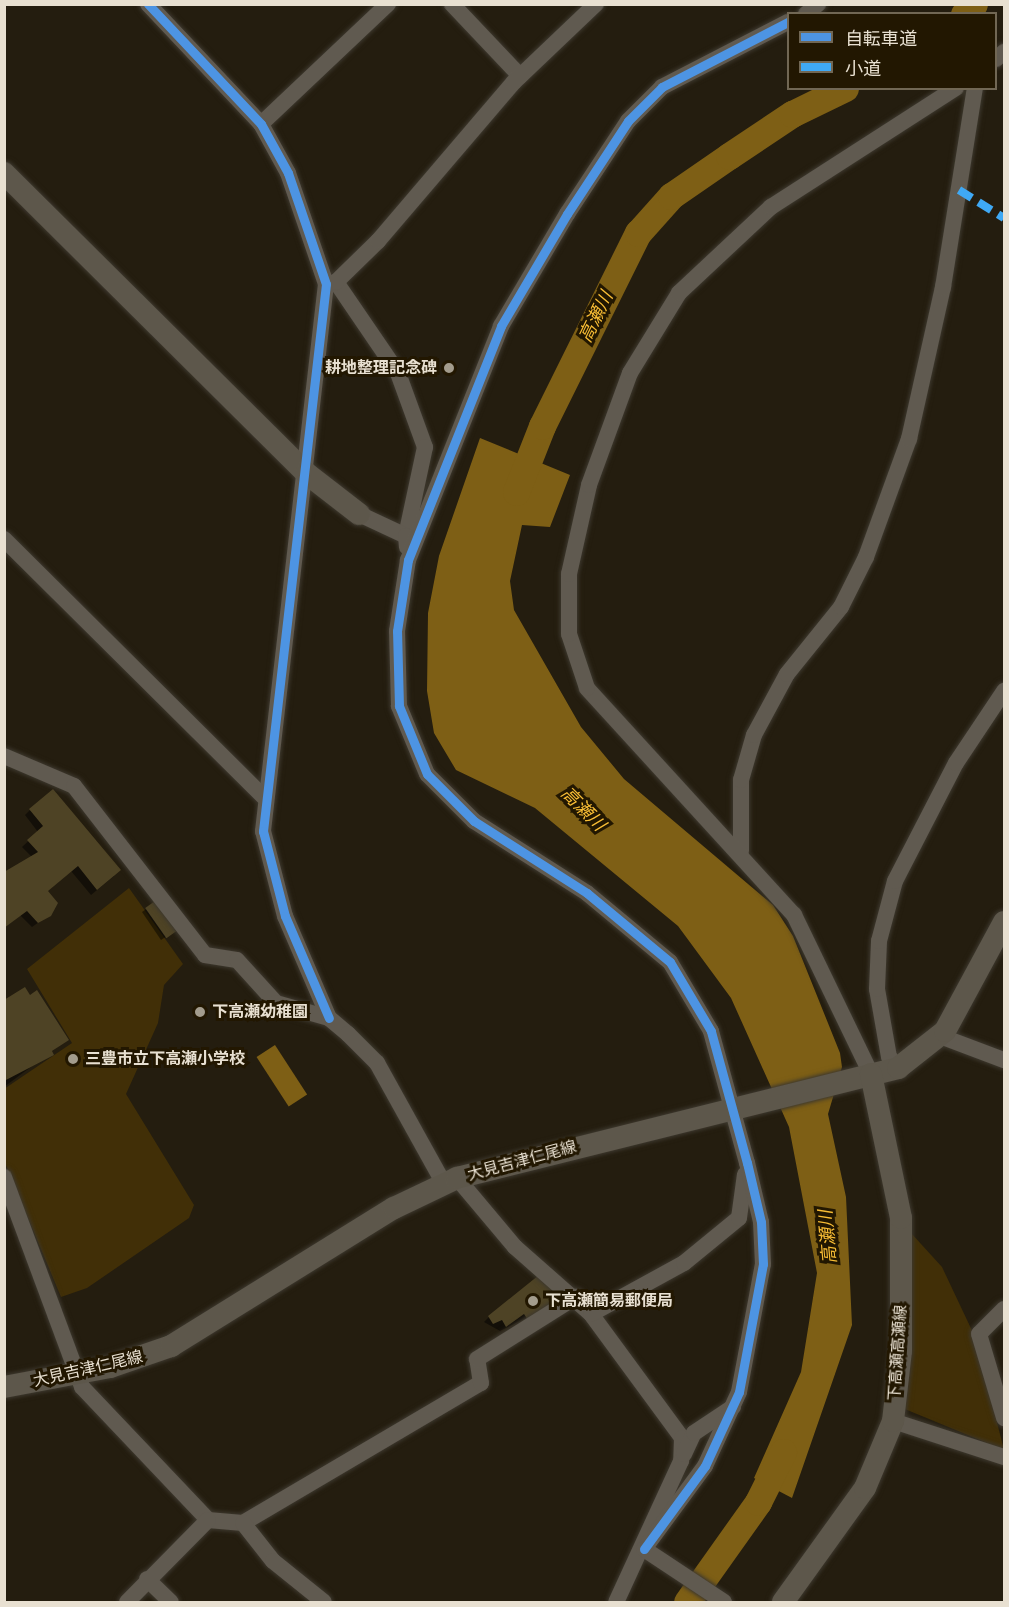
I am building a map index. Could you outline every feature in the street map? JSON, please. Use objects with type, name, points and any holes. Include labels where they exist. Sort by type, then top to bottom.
[{"type":"main road","points":[[5,174],[306,473],[358,514]]},
{"type":"main road","name":"大見吉津仁尾線","points":[[4,1387],[138,1359],[190,1336],[394,1208],[451,1181],[732,1107],[898,1068],[940,1036],[965,1002],[1005,922]]},
{"type":"main road","name":"下高瀬高瀬線","points":[[783,1602],[865,1488],[893,1421],[901,1352],[901,1218],[871,1074]]},
{"type":"street","points":[[148,4],[261,124],[288,173],[331,283],[398,373],[424,447],[406,536],[408,560],[396,679],[405,727],[427,774],[474,821],[588,893],[670,962],[711,1030],[761,1222],[763,1264],[733,1407],[705,1466],[644,1549]]},
{"type":"street","points":[[261,124],[388,4]]},
{"type":"street","points":[[452,4],[520,76]]},
{"type":"street","points":[[596,4],[520,76],[331,283],[265,798],[263,831],[285,916],[329,1018],[377,1063],[451,1181],[515,1247],[576,1297],[591,1314],[681,1438],[681,1461]]},
{"type":"street","points":[[408,560],[501,326],[628,121],[662,87],[787,23]]},
{"type":"street","points":[[871,1074],[794,915],[741,851],[587,688],[569,634],[569,574],[578,523],[630,373],[679,293],[771,207],[953,90]]},
{"type":"street","points":[[741,851],[741,780],[754,735],[787,674],[841,607],[866,557],[909,440],[943,287],[975,90]]},
{"type":"street","points":[[358,514],[406,536]]},
{"type":"street","points":[[4,539],[265,798]]},
{"type":"street","points":[[898,1068],[890,1057],[877,989],[879,941],[895,881],[956,763],[1005,691]]},
{"type":"street","points":[[4,756],[74,786],[205,955],[237,960],[276,1003],[329,1018]]},
{"type":"street","points":[[940,1036],[1005,1060]]},
{"type":"street","points":[[591,1314],[684,1263],[739,1218],[747,1163]]},
{"type":"street","points":[[4,1177],[82,1388],[208,1520],[243,1523],[481,1383],[477,1359],[576,1297]]},
{"type":"street","points":[[1005,1309],[979,1334],[1005,1418]]},
{"type":"street","points":[[616,1602],[644,1549],[694,1433],[733,1407]]},
{"type":"street","points":[[893,1421],[1005,1457]]},
{"type":"street","points":[[128,1602],[147,1579],[208,1520]]},
{"type":"street","points":[[243,1523],[273,1561],[324,1602]]},
{"type":"street","points":[[644,1549],[724,1602]]},
{"type":"street","points":[[147,1579],[171,1602]]},
{"type":"shaded area","name":"三豊市立下高瀬小学校","points":[[129,888],[183,964],[164,985],[158,1023],[126,1094],[194,1205],[189,1218],[87,1288],[61,1297],[5,1163],[4,1089],[72,1043],[27,969]]},
{"type":"shaded area","points":[[911,1233],[942,1267],[976,1339],[1004,1450],[900,1407]]},
{"type":"water","points":[[480,438],[570,475],[550,527],[522,525],[510,581],[514,610],[581,727],[624,779],[773,905],[793,936],[840,1053],[842,1067],[828,1114],[846,1197],[852,1325],[792,1498],[754,1478],[801,1372],[817,1273],[789,1127],[731,998],[678,926],[535,808],[456,770],[434,733],[427,691],[428,613],[439,556]]},
{"type":"water","points":[[275,1045],[307,1094],[289,1106],[257,1057]]},
{"type":"building","points":[[53,789],[121,870],[97,890],[78,866],[48,891],[58,903],[51,916],[38,923],[27,911],[4,928],[4,872],[38,852],[27,840],[43,826],[29,809]]},
{"type":"building","points":[[155,901],[176,931],[166,938],[145,908]]},
{"type":"building","points":[[25,987],[30,995],[37,990],[69,1040],[52,1051],[54,1055],[4,1081],[4,1000]]},
{"type":"building","name":"下高瀬簡易郵便局","points":[[539,1275],[566,1298],[528,1320],[524,1314],[506,1327],[502,1320],[493,1324],[488,1316]]},
{"type":"waterway","name":"高瀬川","points":[[966,12],[974,4]]},
{"type":"waterway","name":"高瀬川","points":[[516,492],[542,426],[638,233],[671,196],[792,114],[841,90]]},
{"type":"waterway","name":"高瀬川","points":[[687,1602],[758,1502],[783,1452]]},
{"type":"marked path","points":[[959,190],[1004,218]]},
{"type":"cycle path","points":[[148,4],[261,124],[288,173],[326,284],[263,831],[285,916],[329,1018]]},
{"type":"cycle path","points":[[644,1549],[705,1466],[739,1392],[763,1264],[761,1222],[747,1163],[711,1031],[670,962],[587,893],[474,821],[427,774],[399,706],[397,631],[408,560],[501,326],[567,214],[628,121],[662,87],[787,23]]},
{"type":"place","name":"耕地整理記念碑","points":[[449,368]]},
{"type":"place","name":"下高瀬幼稚園","points":[[200,1012]]},
{"type":"place","name":"三豊市立下高瀬小学校","points":[[73,1059]]},
{"type":"place","name":"下高瀬簡易郵便局","points":[[533,1301]]}]
